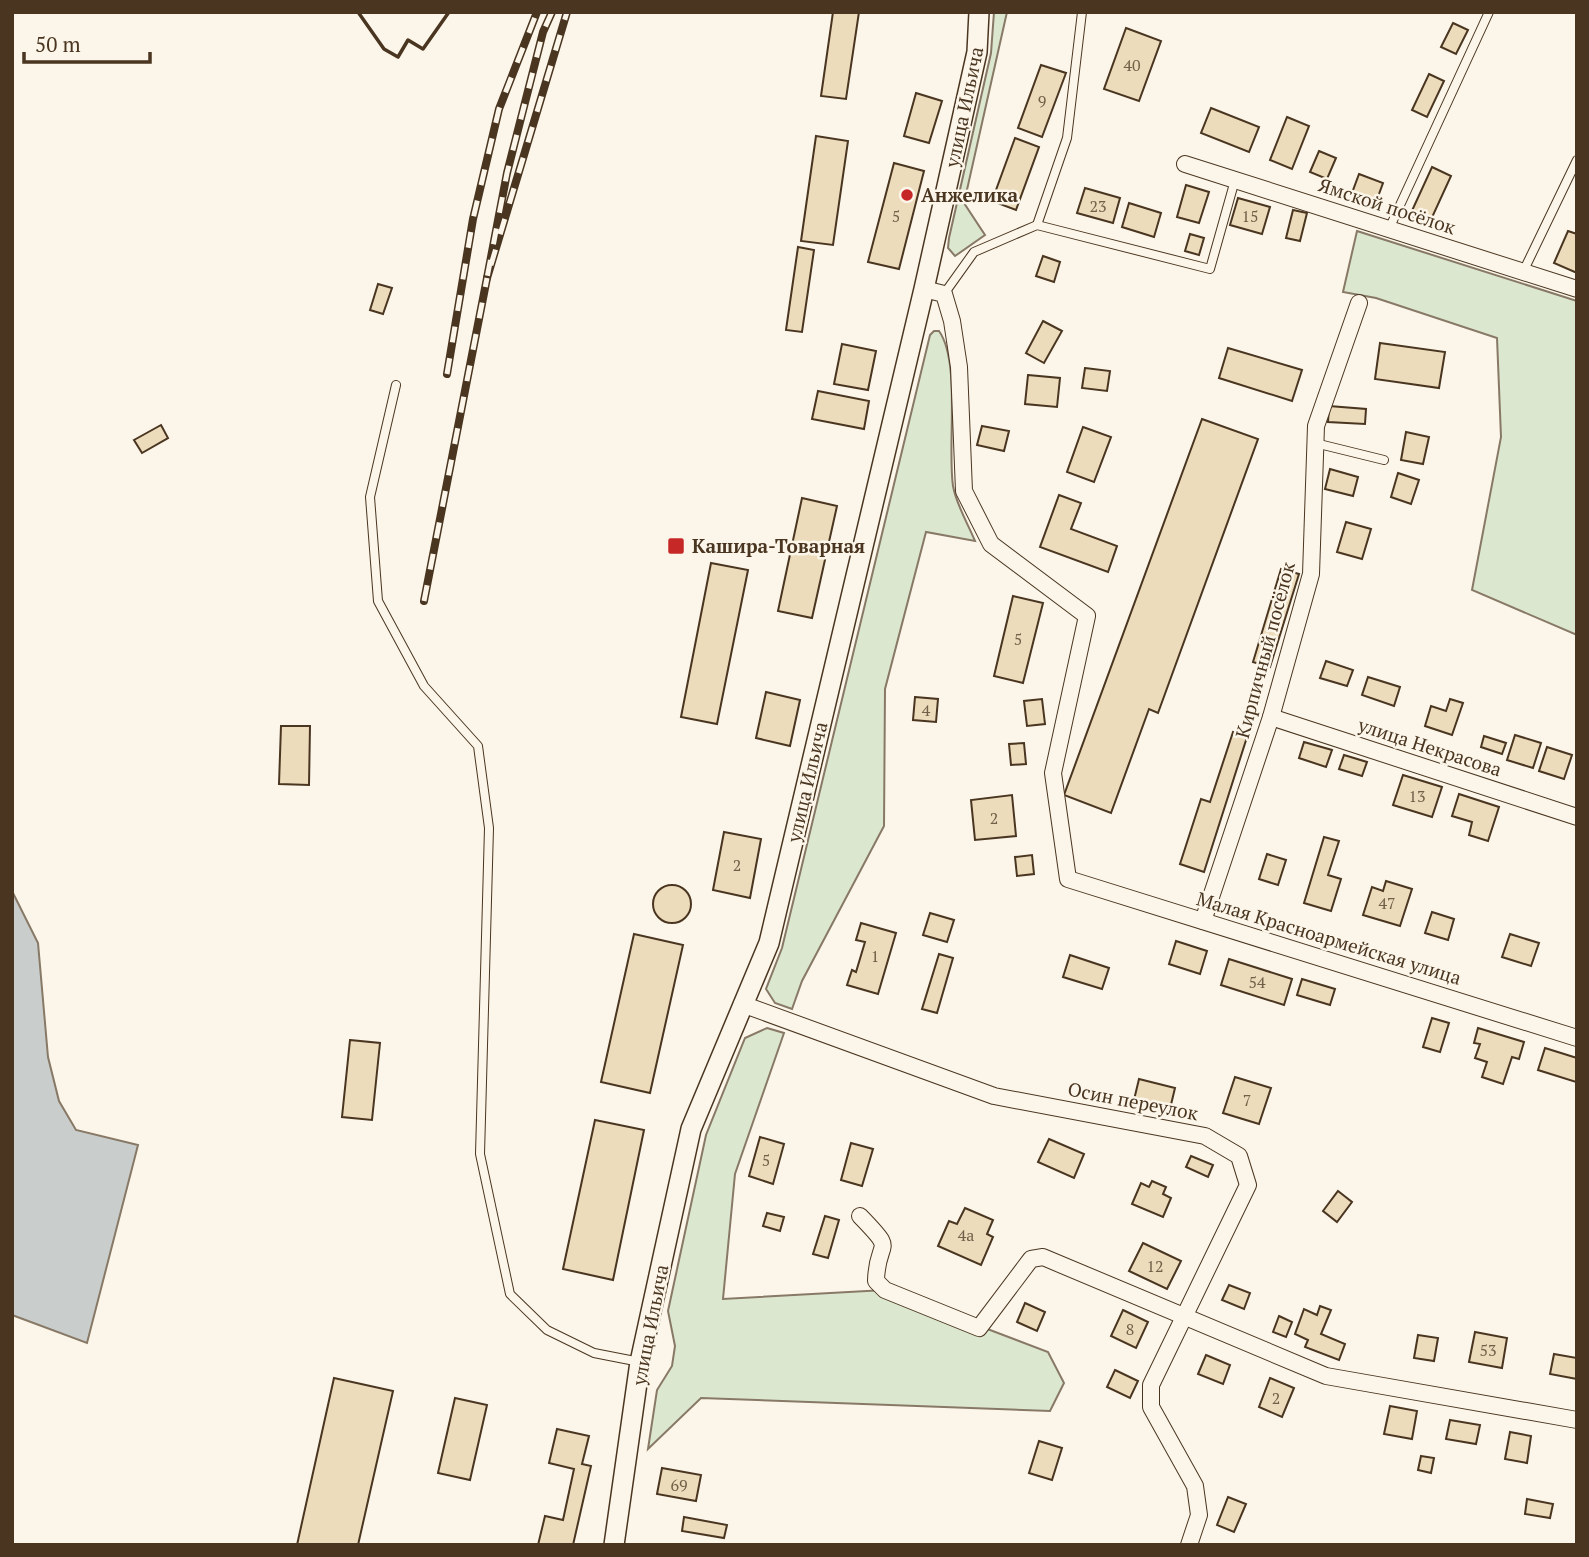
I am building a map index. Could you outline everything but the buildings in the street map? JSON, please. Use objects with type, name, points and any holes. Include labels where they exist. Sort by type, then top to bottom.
[{"type":"street","name":"улица Ильича","points":[[614,1545],[640,1362],[691,1129],[769,943],[924,289],[977,52],[979,12]]},
{"type":"street","name":"Ямской посёлок","points":[[1185,164],[1577,289]]},
{"type":"street","points":[[924,289],[944,294]]},
{"type":"street","name":"Малая Красноармейская улица","points":[[944,294],[952,321],[959,367],[964,491],[991,544],[1087,616],[1053,773],[1068,879],[1577,1038]]},
{"type":"street","name":"Кирпичный посёлок","points":[[1203,921],[1271,717],[1311,574],[1316,426],[1359,303]]},
{"type":"street","name":"улица Некрасова","points":[[1271,717],[1577,817]]},
{"type":"street","name":"Осин переулок","points":[[742,1004],[994,1096],[1205,1136],[1239,1156],[1248,1185],[1151,1385],[1151,1407],[1195,1486],[1199,1515],[1189,1545]]},
{"type":"street","points":[[860,1216],[884,1240],[885,1247],[876,1265],[876,1281],[886,1290],[979,1328],[1031,1259],[1043,1257],[1184,1319],[1326,1376],[1577,1420]]},
{"type":"lane","points":[[1037,225],[1067,138],[1082,12]]},
{"type":"lane","points":[[1389,229],[1489,12]]},
{"type":"lane","points":[[1523,272],[1577,160]]},
{"type":"lane","points":[[944,294],[975,252],[1037,225],[1210,269],[1235,180]]},
{"type":"lane","points":[[396,385],[370,497],[378,601],[424,686],[478,746],[489,828],[480,1154],[510,1294],[547,1330],[594,1353],[640,1362]]},
{"type":"lane","points":[[1315,443],[1384,460]]},
{"type":"green space","points":[[994,12],[1007,12],[964,203],[985,235],[955,256],[948,248],[949,238],[991,53]]},
{"type":"green space","points":[[1357,231],[1577,301],[1577,635],[1472,590],[1501,437],[1497,338],[1376,298],[1343,292]]},
{"type":"green space","points":[[939,331],[946,345],[950,363],[953,486],[959,507],[975,541],[926,532],[885,689],[884,826],[802,981],[792,1009],[775,1003],[766,989],[782,948],[930,335]]},
{"type":"green space","points":[[767,1028],[784,1033],[735,1174],[723,1299],[885,1290],[1048,1352],[1064,1383],[1050,1411],[701,1398],[648,1449],[657,1390],[672,1366],[675,1346],[668,1311],[706,1135],[745,1038]]},
{"type":"shaded area","points":[[12,891],[38,943],[48,1057],[59,1101],[76,1130],[138,1145],[87,1343],[12,1315]]},
{"type":"railway","points":[[447,374],[473,219],[499,109],[537,12]]},
{"type":"railway","points":[[552,12],[543,32],[507,173],[487,278],[567,12]]},
{"type":"railway","points":[[424,601],[487,278]]},
{"type":"wall","points":[[358,12],[384,49],[398,57],[408,40],[423,49],[449,12]]},
{"type":"place","name":"Анжелика","points":[[907,195]]},
{"type":"place","name":"Кашира-Товарная","points":[[676,546]]}]
